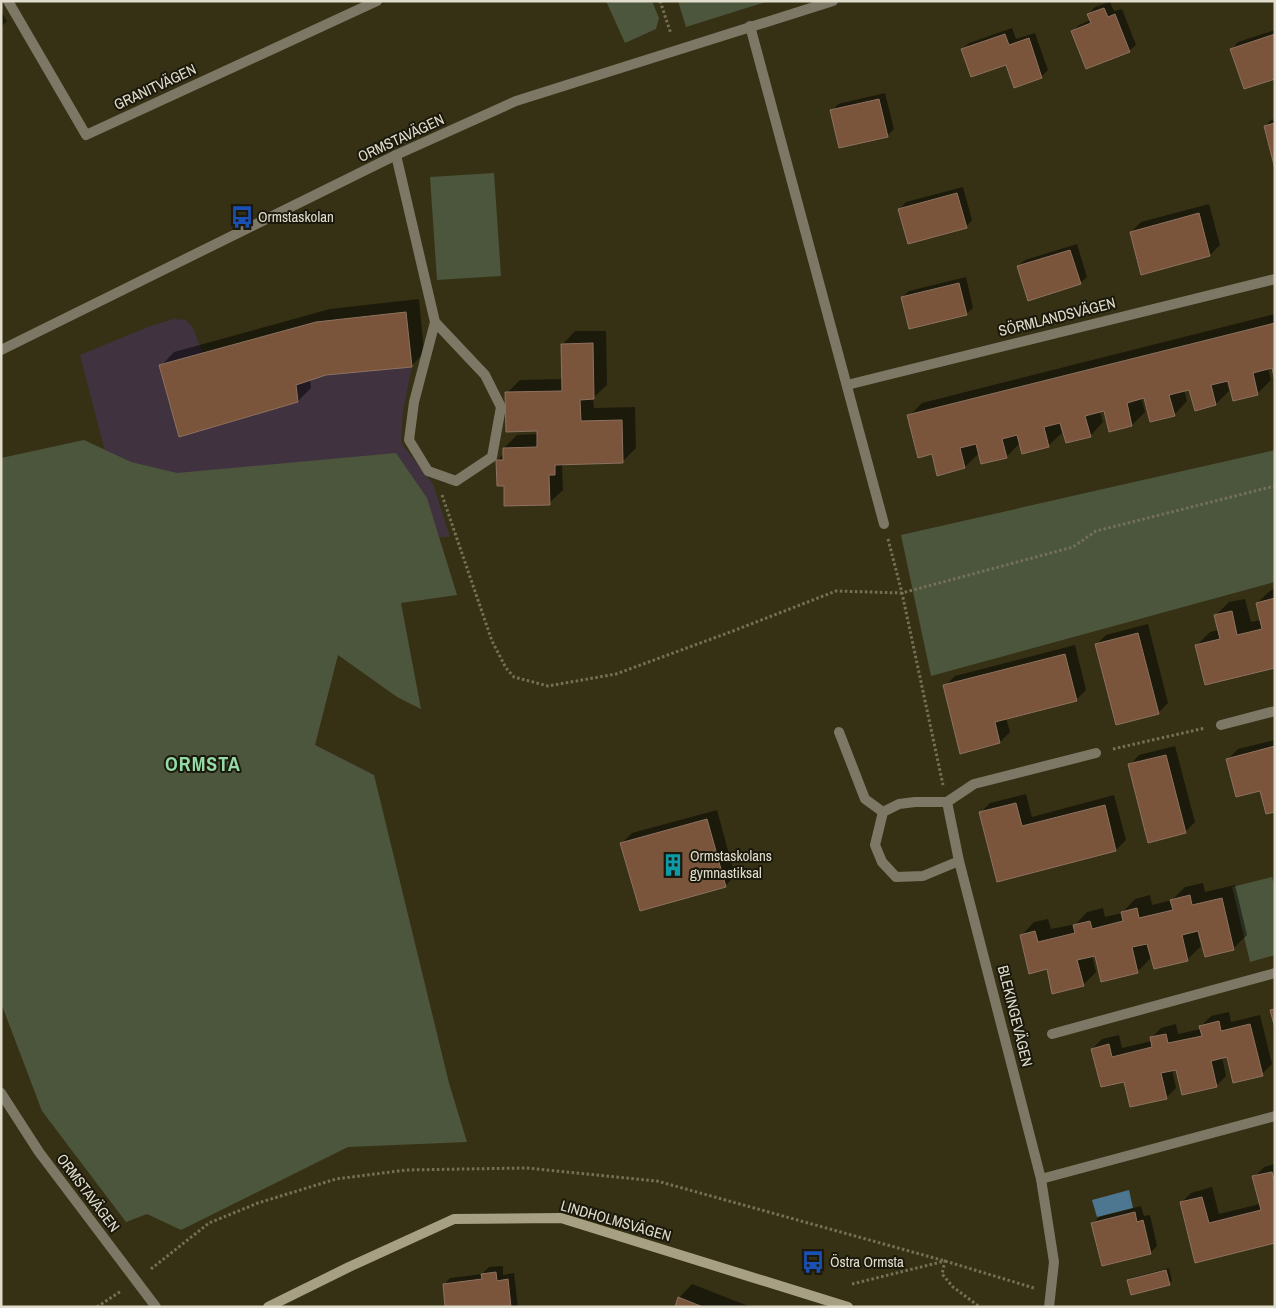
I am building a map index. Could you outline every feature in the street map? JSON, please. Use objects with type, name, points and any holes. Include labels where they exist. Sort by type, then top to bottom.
[{"type":"main road","name":"LINDHOLMSVÄGEN","points":[[268,1307],[349,1266],[454,1219],[561,1218],[848,1307]]},
{"type":"street","name":"GRANITVÄGEN","points":[[8,1],[86,135],[377,1]]},
{"type":"street","name":"ORMSTAVÄGEN","points":[[1,350],[396,155],[516,101],[833,1]]},
{"type":"street","points":[[750,26],[884,524]]},
{"type":"street","points":[[396,155],[435,322],[414,402],[409,440],[428,470],[456,481],[492,457],[501,408],[485,375],[435,322]]},
{"type":"street","name":"SÖRMLANDSVÄGEN","points":[[847,385],[1275,279]]},
{"type":"street","points":[[1221,725],[1275,711]]},
{"type":"street","points":[[840,732],[865,799],[884,812]]},
{"type":"street","points":[[959,861],[923,876],[896,877],[882,862],[875,845],[884,812],[898,804],[947,802],[974,784],[1096,753]]},
{"type":"street","name":"BLEKINGEVÄGEN","points":[[947,802],[959,861],[1041,1179],[1054,1262],[1049,1307]]},
{"type":"street","points":[[1052,1034],[1275,973]]},
{"type":"street","name":"ORMSTAVÄGEN","points":[[1,1093],[39,1152],[156,1307]]},
{"type":"street","points":[[1041,1179],[1275,1116]]},
{"type":"path","points":[[660,1],[677,49]]},
{"type":"path","points":[[435,473],[492,641],[506,668],[514,677],[548,686],[616,674],[836,591],[902,593],[1073,547],[1096,531],[1275,486]]},
{"type":"path","points":[[884,524],[902,593],[947,802]]},
{"type":"path","points":[[1096,753],[1221,725]]},
{"type":"path","points":[[852,1284],[944,1261],[942,1274],[953,1287],[980,1307]]},
{"type":"shaded area","points":[[406,312],[412,367],[403,411],[401,443],[433,484],[450,537],[181,543],[119,506],[80,355],[148,327],[173,319],[186,320],[192,326],[203,353],[316,322]]},
{"type":"green space","points":[[606,1],[652,1],[659,18],[656,29],[625,43]]},
{"type":"green space","points":[[678,1],[769,1],[686,27]]},
{"type":"green space","points":[[494,173],[501,276],[437,280],[430,177]]},
{"type":"green space","points":[[84,440],[131,462],[177,473],[396,453],[427,498],[457,595],[401,603],[421,709],[397,697],[338,655],[315,745],[374,775],[449,1083],[467,1142],[348,1147],[181,1230],[147,1214],[126,1222],[42,1111],[1,1003],[1,458]]},
{"type":"green space","points":[[1275,450],[1275,582],[931,676],[901,535]]},
{"type":"green space","points":[[1272,877],[1275,887],[1275,955],[1250,962],[1232,887]]},
{"type":"water","points":[[1129,1190],[1133,1208],[1097,1217],[1092,1200]]},
{"type":"building","points":[[1104,8],[1108,17],[1115,14],[1130,52],[1086,69],[1071,31],[1091,23],[1087,14]]},
{"type":"building","points":[[1005,34],[1009,45],[1029,38],[1042,78],[1014,88],[1006,65],[971,77],[961,49]]},
{"type":"building","points":[[1275,34],[1275,79],[1244,89],[1230,49]]},
{"type":"building","points":[[879,99],[888,137],[839,148],[830,110]]},
{"type":"building","points":[[1275,123],[1275,169],[1264,126]]},
{"type":"building","points":[[957,193],[967,228],[908,244],[898,209]]},
{"type":"building","points":[[1199,213],[1210,256],[1141,275],[1130,232]]},
{"type":"building","points":[[1070,250],[1081,284],[1028,301],[1017,266]]},
{"type":"building","points":[[959,283],[967,315],[909,329],[901,297]]},
{"type":"building","points":[[406,312],[412,367],[326,375],[296,385],[298,402],[179,437],[159,365],[316,322]]},
{"type":"building","points":[[1275,323],[1275,381],[1272,368],[1253,373],[1258,395],[1233,401],[1228,381],[1211,385],[1216,405],[1195,411],[1189,390],[1169,395],[1175,416],[1150,422],[1144,398],[1127,403],[1132,426],[1109,432],[1104,411],[1085,416],[1091,437],[1066,443],[1060,423],[1044,427],[1049,447],[1022,454],[1017,435],[1002,439],[1007,458],[981,464],[976,444],[960,448],[965,468],[937,476],[932,454],[918,458],[907,415]]},
{"type":"building","points":[[593,343],[594,399],[580,400],[581,421],[622,420],[623,463],[555,465],[555,475],[549,475],[550,505],[504,506],[504,486],[497,486],[496,460],[503,460],[503,448],[537,447],[537,431],[506,432],[505,392],[562,391],[561,344]]},
{"type":"building","points":[[1275,598],[1275,668],[1205,685],[1195,645],[1220,639],[1214,615],[1232,611],[1237,635],[1262,629],[1256,603]]},
{"type":"building","points":[[1138,633],[1159,714],[1116,725],[1095,644]]},
{"type":"building","points":[[1065,654],[1077,701],[995,722],[1000,743],[960,754],[943,685]]},
{"type":"building","points":[[1275,746],[1275,812],[1266,814],[1260,791],[1236,797],[1226,759]]},
{"type":"building","points":[[1166,755],[1186,833],[1148,843],[1128,764]]},
{"type":"building","points":[[1016,803],[1022,826],[1105,805],[1116,851],[997,882],[979,812]]},
{"type":"building","name":"Ormstaskolans gymnastiksal","points":[[707,819],[726,887],[640,911],[620,843]]},
{"type":"building","points":[[1190,895],[1192,905],[1222,898],[1234,950],[1205,957],[1198,931],[1182,935],[1188,961],[1154,969],[1147,944],[1132,947],[1138,973],[1101,982],[1095,956],[1077,960],[1084,986],[1052,994],[1047,969],[1029,974],[1020,935],[1035,931],[1038,942],[1075,933],[1073,925],[1090,921],[1092,929],[1123,921],[1121,912],[1137,908],[1139,918],[1173,910],[1170,900]]},
{"type":"building","points":[[1275,1009],[1275,1028],[1270,1010]]},
{"type":"building","points":[[1219,1021],[1221,1031],[1250,1024],[1263,1076],[1233,1083],[1227,1057],[1211,1061],[1217,1087],[1182,1095],[1176,1070],[1161,1073],[1167,1099],[1130,1107],[1124,1082],[1101,1087],[1091,1049],[1109,1044],[1112,1057],[1152,1047],[1150,1037],[1166,1034],[1168,1043],[1202,1036],[1199,1026]]},
{"type":"building","points":[[1272,1172],[1275,1184],[1275,1243],[1195,1263],[1180,1202],[1202,1197],[1209,1223],[1261,1210],[1252,1176]]},
{"type":"building","points":[[1135,1212],[1137,1222],[1143,1220],[1151,1254],[1102,1266],[1091,1223]]},
{"type":"building","points":[[1166,1270],[1170,1285],[1131,1295],[1127,1280]]},
{"type":"building","points":[[496,1272],[497,1281],[508,1279],[511,1307],[445,1307],[443,1284],[482,1279],[481,1274]]},
{"type":"building","points":[[678,1297],[703,1307],[675,1307]]},
{"type":"place","name":"Ormstaskolan","points":[[242,217]]},
{"type":"place","name":"Ormstaskolans gymnastiksal","points":[[673,865]]},
{"type":"place","name":"Östra Ormsta","points":[[813,1262]]},
{"type":"district","name":"ORMSTA","points":[[203,764]]}]
